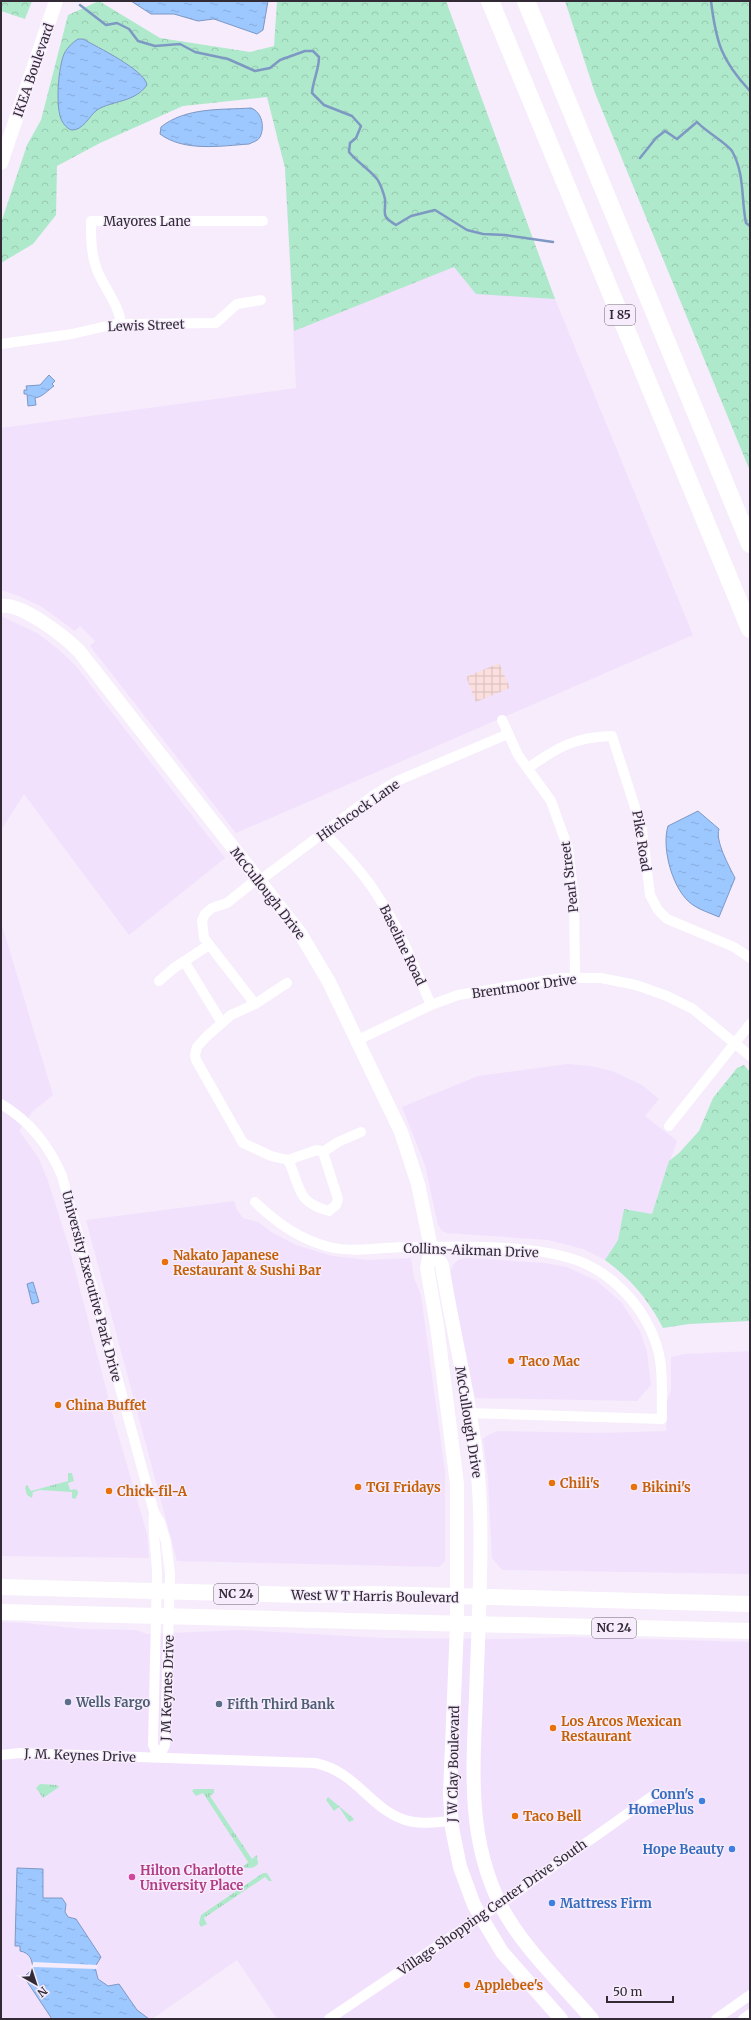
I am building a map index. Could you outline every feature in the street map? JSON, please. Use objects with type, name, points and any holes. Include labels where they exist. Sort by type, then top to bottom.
[{"type":"highway","name":"I 85","points":[[490,1],[750,629]]},
{"type":"highway","name":"I 85","points":[[526,1],[750,544]]},
{"type":"main road","name":"West W T Harris Boulevard","points":[[1,1587],[301,1595],[369,1594],[750,1604]]},
{"type":"main road","name":"West W T Harris Boulevard","points":[[1,1612],[479,1626],[750,1632]]},
{"type":"street","name":"IKEA Boulevard","points":[[1,163],[47,1]]},
{"type":"street","name":"IKEA Boulevard","points":[[1,136],[22,89],[56,1]]},
{"type":"street","name":"Mayores Lane","points":[[121,324],[119,313],[95,265],[92,249],[91,221],[263,221]]},
{"type":"street","name":"Lewis Street","points":[[1,344],[72,334],[121,324],[212,323],[220,320],[237,304],[261,300]]},
{"type":"street","name":"McCullough Drive","points":[[2,604],[26,613],[45,623],[79,651],[300,933],[316,957],[358,1040],[395,1119],[418,1184],[430,1248],[427,1268],[437,1326],[457,1484],[459,1515],[456,1596]]},
{"type":"street","name":"Pearl Street","points":[[502,720],[518,755],[551,801],[568,848],[574,898],[575,978]]},
{"type":"street","name":"Hitchcock Lane","points":[[255,1004],[204,938],[202,929],[205,914],[212,908],[227,903],[374,795],[397,781],[508,734]]},
{"type":"street","name":"Pike Road","points":[[528,768],[558,747],[578,740],[612,736],[635,803],[642,829],[650,895],[658,910],[667,919],[734,947],[750,958]]},
{"type":"street","points":[[635,803],[644,796]]},
{"type":"street","name":"Baseline Road","points":[[324,832],[357,867],[379,897],[393,920],[431,1005]]},
{"type":"street","points":[[159,981],[184,961],[210,945]]},
{"type":"street","points":[[184,961],[222,1023]]},
{"type":"street","name":"Brentmoor Drive","points":[[358,1040],[431,1005],[458,995],[561,978],[601,978],[636,985],[667,996],[693,1009],[750,1056]]},
{"type":"street","points":[[287,983],[255,1004],[231,1015],[197,1047],[195,1055],[196,1060],[243,1143],[271,1156],[288,1160],[318,1150],[323,1152]]},
{"type":"street","points":[[669,1126],[736,1044],[750,1024]]},
{"type":"street","name":"University Executive Park Drive","points":[[1,1104],[18,1115],[36,1133],[48,1148],[62,1176],[154,1512],[160,1522],[168,1548],[163,1617]]},
{"type":"street","points":[[323,1152],[338,1142],[361,1132]]},
{"type":"street","points":[[288,1160],[301,1194],[309,1204],[329,1211],[336,1205],[338,1199],[323,1152]]},
{"type":"street","name":"Collins-Aikman Drive","points":[[255,1202],[284,1228],[313,1242],[329,1247],[359,1250],[480,1248],[549,1253],[579,1261],[612,1281],[639,1309],[655,1343],[661,1366],[662,1419],[469,1414]]},
{"type":"street","name":"McCullough Drive","points":[[430,1248],[442,1265],[473,1434],[479,1489],[479,1626]]},
{"type":"street","name":"J W Clay Boulevard","points":[[456,1596],[457,1625],[450,1794],[451,1821],[460,1867],[469,1894],[480,1916],[502,1952],[561,2019]]},
{"type":"street","name":"J M Keynes Drive","points":[[159,1757],[153,1745],[163,1617]]},
{"type":"street","name":"J W Clay Boulevard","points":[[479,1626],[473,1795],[480,1848],[500,1904],[525,1940],[592,2019]]},
{"type":"street","name":"J. M. Keynes Drive","points":[[1,1755],[20,1753],[319,1764],[345,1775],[387,1811],[399,1818],[421,1823],[451,1821]]},
{"type":"street","name":"Village Shopping Center Drive South","points":[[328,2019],[500,1904],[655,1794]]},
{"type":"street","points":[[716,2019],[750,1995]]},
{"type":"street","points":[[743,2019],[750,2014]]},
{"type":"shaded area","points":[[450,12],[555,299],[693,635],[236,833],[90,646],[95,641],[80,626],[75,631],[42,607],[19,596],[1,590],[1,428],[296,388],[285,168]]},
{"type":"shaded area","points":[[1,616],[37,633],[58,649],[75,665],[225,858],[129,935],[24,794],[1,830]]},
{"type":"shaded area","points":[[499,663],[510,688],[476,702],[466,677]]},
{"type":"shaded area","points":[[1,922],[53,1095],[33,1111],[19,1131],[38,1157],[48,1181],[69,1247],[116,1427],[147,1534],[149,1558],[1,1556]]},
{"type":"shaded area","points":[[568,1064],[590,1066],[612,1071],[642,1085],[659,1099],[645,1116],[677,1141],[652,1214],[624,1209],[618,1240],[605,1260],[583,1249],[548,1240],[447,1233],[442,1231],[438,1225],[425,1165],[402,1107],[478,1076]]},
{"type":"shaded area","points":[[234,1201],[237,1210],[243,1218],[258,1222],[273,1233],[296,1245],[332,1256],[368,1260],[411,1258],[414,1278],[421,1295],[445,1471],[445,1561],[439,1567],[177,1561],[86,1220]]},
{"type":"shaded area","points":[[465,1258],[545,1263],[567,1267],[597,1281],[622,1303],[640,1331],[647,1352],[651,1385],[637,1401],[475,1398],[449,1275],[453,1265],[458,1260]]},
{"type":"shaded area","points":[[750,1351],[750,1574],[502,1570],[492,1558],[488,1480],[483,1439],[498,1431],[601,1433],[666,1431],[667,1401],[671,1390],[671,1357],[684,1354]]},
{"type":"shaded area","points":[[1,1622],[83,1629],[136,1630],[147,1634],[241,1630],[384,1638],[505,1639],[572,1637],[750,1642],[750,2019],[277,2019],[237,1960],[152,2019],[149,2019],[137,2010],[119,1984],[108,1986],[98,1979],[95,1967],[101,1956],[76,1919],[68,1917],[65,1912],[43,1898],[17,1868],[15,1946],[20,1946],[20,1951],[28,1954],[31,1959],[32,1969],[24,1977],[52,2019],[1,2019]]},
{"type":"green space","points":[[1,1],[32,1],[25,19],[1,11]]},
{"type":"green space","points":[[99,1],[160,38],[250,52],[274,46],[277,1],[446,1],[555,299],[476,294],[454,267],[294,331],[285,168],[267,97],[183,106],[100,143],[57,166],[56,215],[33,244],[1,263],[1,223],[27,145],[41,120],[68,15]]},
{"type":"green space","points":[[565,1],[750,1],[750,471],[595,93]]},
{"type":"green space","points":[[744,1065],[750,1072],[750,1321],[689,1324],[663,1328],[638,1290],[631,1282],[605,1260],[618,1240],[624,1209],[652,1214],[669,1161],[679,1153],[699,1131],[713,1098],[737,1068]]},
{"type":"green space","points":[[68,1473],[72,1473],[74,1481],[68,1483],[70,1490],[75,1489],[78,1491],[75,1499],[72,1498],[72,1492],[40,1490],[33,1492],[32,1498],[27,1495],[25,1488],[27,1485],[31,1491],[68,1481]]},
{"type":"green space","points":[[40,1784],[57,1785],[59,1787],[43,1798],[36,1788]]},
{"type":"green space","points":[[194,1789],[214,1789],[214,1793],[210,1796],[252,1859],[257,1855],[258,1864],[249,1868],[243,1867],[248,1862],[203,1793],[196,1796],[192,1791]]},
{"type":"green space","points":[[328,1797],[354,1820],[349,1822],[339,1807],[334,1811],[326,1800]]},
{"type":"green space","points":[[263,1873],[267,1873],[272,1881],[269,1881],[265,1877],[204,1918],[207,1924],[201,1927],[199,1923],[201,1915]]},
{"type":"water","points":[[131,1],[268,1],[263,30],[257,34],[214,19],[198,21],[174,14],[151,14]]},
{"type":"water","points":[[78,39],[83,39],[130,66],[144,79],[147,85],[142,91],[130,98],[97,110],[82,126],[75,130],[71,130],[64,124],[60,115],[58,87],[65,52]]},
{"type":"water","points":[[251,108],[258,113],[262,120],[262,133],[259,138],[249,144],[191,146],[170,140],[160,134],[161,127],[181,116],[204,111]]},
{"type":"water","points":[[49,375],[55,381],[52,384],[54,386],[43,395],[35,398],[36,405],[28,406],[27,394],[24,394],[24,390],[27,390],[26,386],[40,385]]},
{"type":"water","points":[[698,811],[719,829],[718,834],[721,847],[735,878],[719,917],[696,907],[686,899],[674,880],[670,869],[666,846],[668,826]]},
{"type":"water","points":[[33,1282],[39,1302],[32,1304],[27,1284]]},
{"type":"water","points":[[17,1868],[43,1869],[43,1898],[62,1898],[66,1904],[65,1912],[68,1917],[76,1919],[101,1957],[95,1967],[98,1979],[108,1986],[119,1984],[137,2010],[149,2019],[52,2019],[24,1977],[32,1969],[30,1957],[26,1953],[20,1951],[20,1946],[15,1946]]},
{"type":"pier","points":[[33,1962],[98,1965],[97,1969],[33,1967]]},
{"type":"waterway","points":[[711,1],[715,28],[726,60],[732,70],[750,91]]},
{"type":"waterway","points":[[80,5],[106,25],[117,23],[129,29],[138,41],[155,46],[180,44],[195,52],[228,59],[255,71],[270,68],[280,60],[305,51],[313,51],[319,57],[312,93],[324,105],[352,116],[361,126],[356,138],[350,143],[349,152],[374,175],[378,181],[385,199],[385,214],[391,222],[396,225],[411,216],[435,210],[467,230],[483,234],[505,235],[553,242]]},
{"type":"waterway","points":[[640,158],[656,138],[665,131],[677,139],[697,122],[726,144],[732,151],[741,178],[746,223],[750,226]]},
{"type":"place","name":"Nakato Japanese Restaurant & Sushi Bar","points":[[165,1262]]},
{"type":"place","name":"Taco Mac","points":[[511,1361]]},
{"type":"place","name":"China Buffet","points":[[58,1405]]},
{"type":"place","name":"Chili's","points":[[552,1483]]},
{"type":"place","name":"TGI Fridays","points":[[358,1487]]},
{"type":"place","name":"Bikini's","points":[[634,1487]]},
{"type":"place","name":"Chick-fil-A","points":[[109,1491]]},
{"type":"place","name":"Wells Fargo","points":[[68,1702]]},
{"type":"place","name":"Fifth Third Bank","points":[[219,1704]]},
{"type":"place","name":"Los Arcos Mexican Restaurant","points":[[553,1728]]},
{"type":"place","name":"Conn's HomePlus","points":[[702,1801]]},
{"type":"place","name":"Taco Bell","points":[[515,1816]]},
{"type":"place","name":"Hope Beauty","points":[[732,1849]]},
{"type":"place","name":"Hilton Charlotte University Place","points":[[132,1877]]},
{"type":"place","name":"Mattress Firm","points":[[552,1903]]},
{"type":"place","name":"Applebee's","points":[[467,1985]]}]
